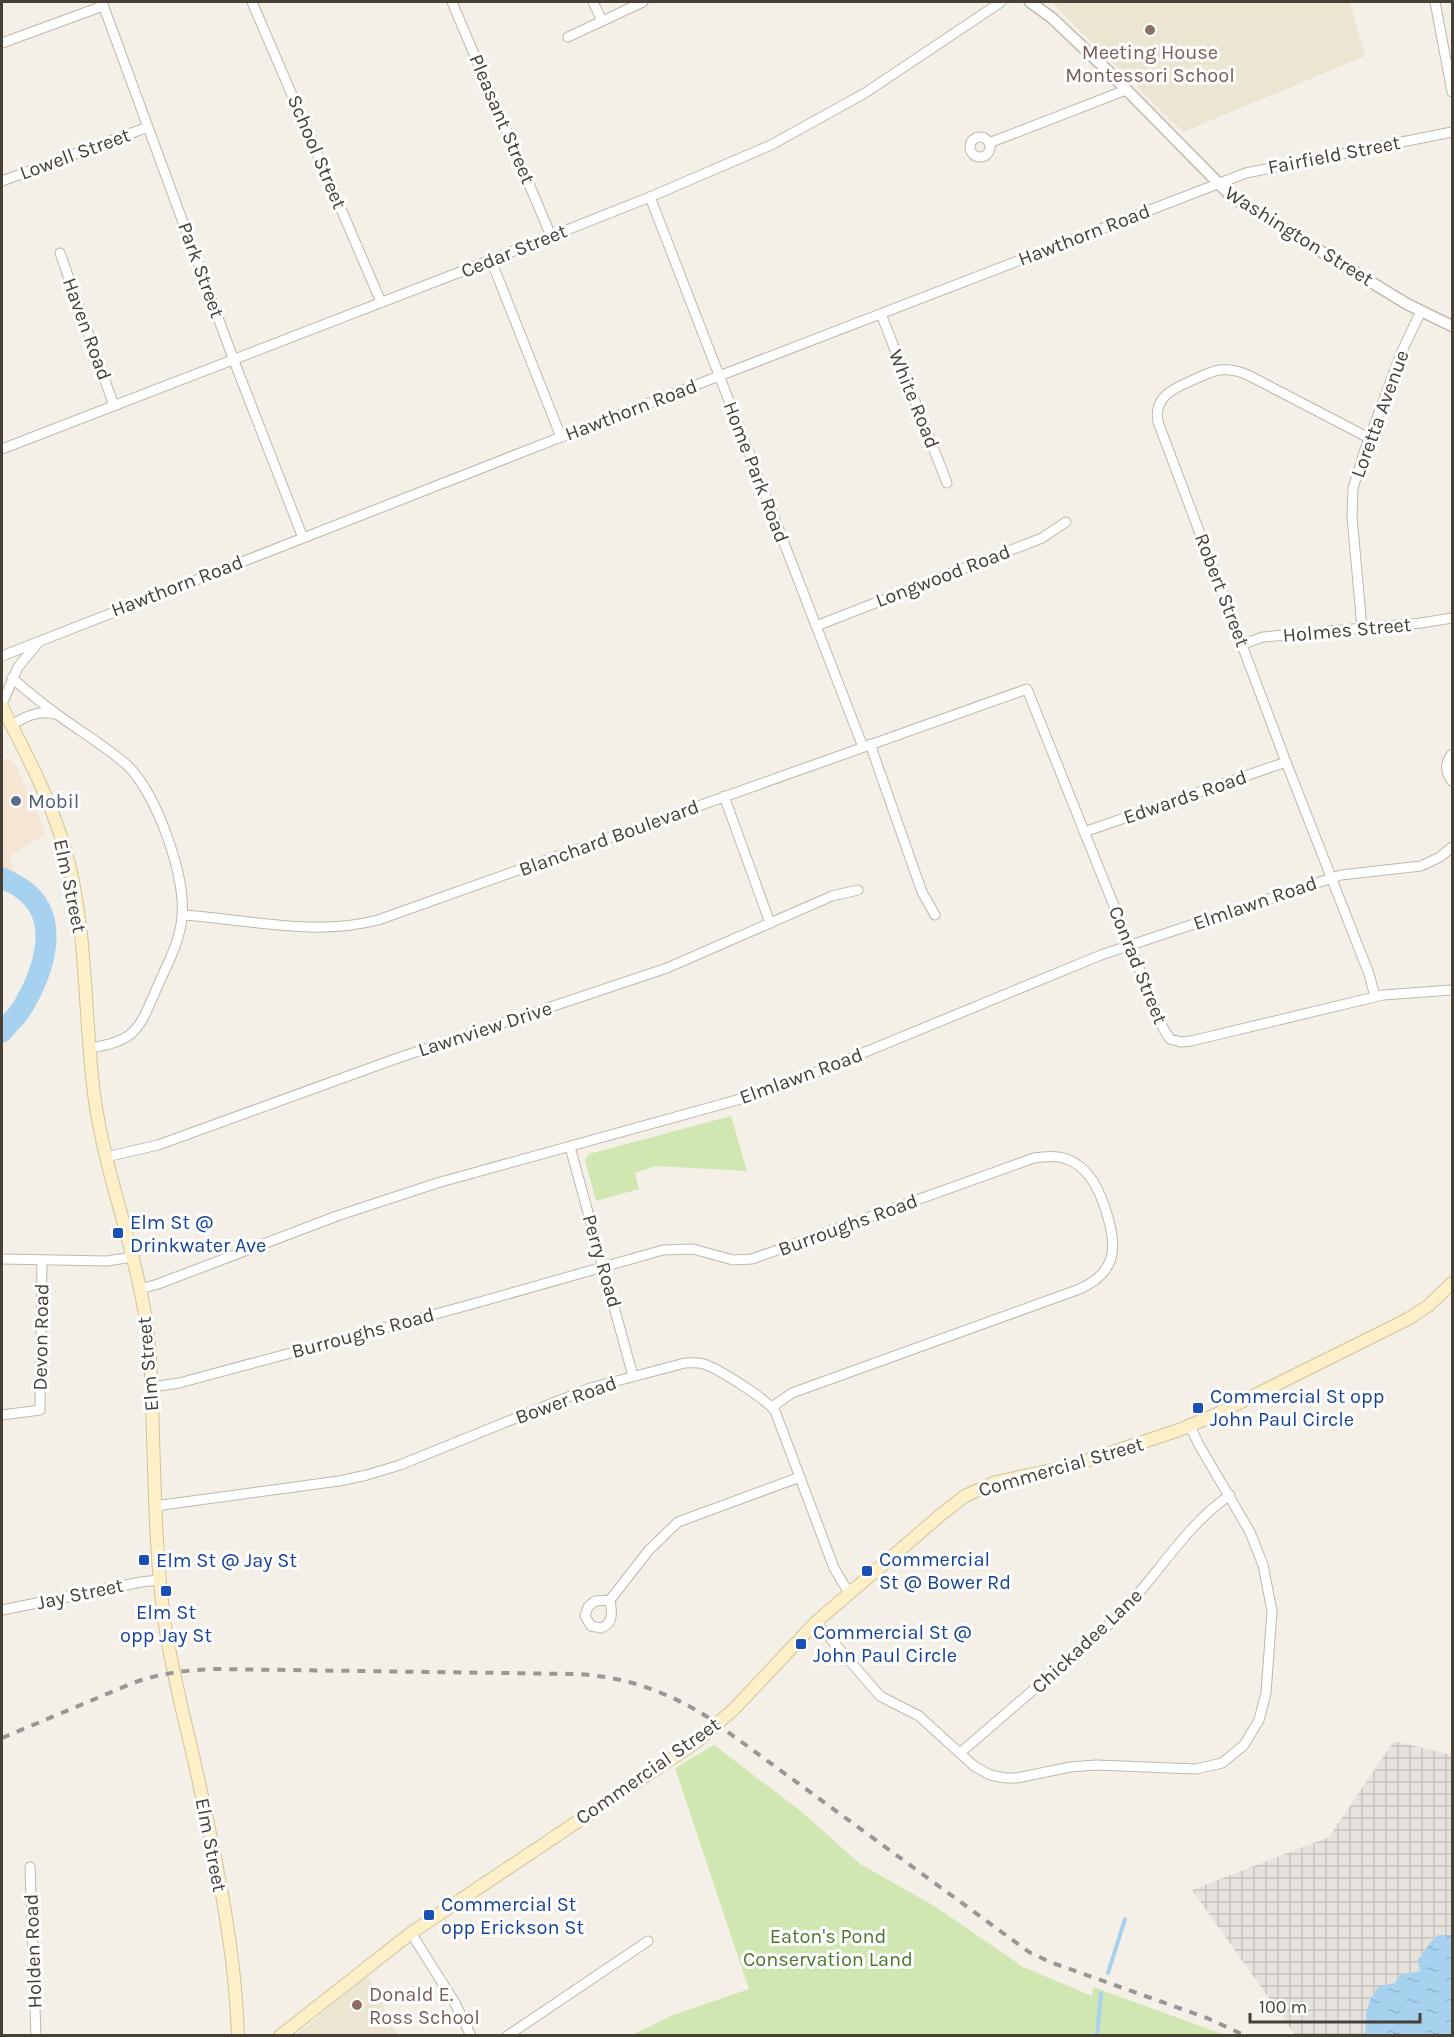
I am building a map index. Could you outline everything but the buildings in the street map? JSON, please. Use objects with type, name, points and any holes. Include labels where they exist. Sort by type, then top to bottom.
[{"type":"main road","name":"Elm Street","points":[[2,705],[46,798],[69,864],[80,928],[95,1100],[106,1157],[140,1289],[148,1336],[159,1580],[169,1650],[224,1906],[232,1959],[238,2036]]},
{"type":"main road","name":"Commercial Street","points":[[280,2036],[411,1933],[695,1743],[734,1709],[816,1622],[950,1507],[973,1492],[1005,1480],[1081,1464],[1190,1426],[1408,1319],[1428,1306],[1452,1283]]},
{"type":"street","name":"School Street","points":[[252,2],[381,302]]},
{"type":"street","name":"Pleasant Street","points":[[452,2],[551,236]]},
{"type":"street","points":[[594,2],[602,21]]},
{"type":"street","points":[[568,37],[644,2]]},
{"type":"street","name":"Cedar Street","points":[[2,449],[491,260],[650,197],[771,145],[817,121],[906,67],[1001,2]]},
{"type":"street","name":"Washington Street","points":[[1030,2],[1052,18],[1217,184],[1239,203],[1421,311],[1452,326]]},
{"type":"street","points":[[1435,2],[1452,92]]},
{"type":"street","points":[[2,43],[102,4]]},
{"type":"street","name":"Park Street","points":[[102,4],[234,360],[303,538]]},
{"type":"street","points":[[989,143],[1126,90]]},
{"type":"street","name":"Lowell Street","points":[[2,181],[148,127]]},
{"type":"street","name":"Fairfield Street","points":[[1217,184],[1259,169],[1452,132]]},
{"type":"street","name":"Hawthorn Road","points":[[2,656],[1217,184]]},
{"type":"street","name":"Home Park Road","points":[[650,197],[816,626],[867,746],[922,892],[935,915]]},
{"type":"street","name":"Haven Road","points":[[60,253],[114,406]]},
{"type":"street","points":[[491,260],[561,437]]},
{"type":"street","name":"Loretta Avenue","points":[[1362,628],[1351,503],[1355,481],[1405,343],[1421,311]]},
{"type":"street","name":"White Road","points":[[881,314],[947,483]]},
{"type":"street","name":"Robert Street","points":[[1369,438],[1248,375],[1231,370],[1209,373],[1175,388],[1162,398],[1157,408],[1158,422],[1286,762],[1370,974],[1375,996]]},
{"type":"street","name":"Longwood Road","points":[[816,626],[1042,538],[1066,522]]},
{"type":"street","name":"Holmes Street","points":[[1243,645],[1263,637],[1421,623],[1452,618]]},
{"type":"street","name":"Hawthorn Road","points":[[2,705],[12,678],[29,652],[44,638]]},
{"type":"street","points":[[12,678],[57,715],[122,761],[142,784],[154,806],[174,861],[181,889],[180,931],[174,950],[138,1027],[120,1042],[90,1048]]},
{"type":"street","name":"Blanchard Boulevard","points":[[182,915],[315,928],[368,923],[1027,689]]},
{"type":"street","name":"Conrad Street","points":[[1027,689],[1167,1036],[1177,1042],[1191,1041],[1375,996],[1452,990]]},
{"type":"street","points":[[11,725],[32,714],[44,712],[57,715]]},
{"type":"street","points":[[1452,754],[1448,760],[1447,769],[1452,781]]},
{"type":"street","name":"Edwards Road","points":[[1084,832],[1286,762]]},
{"type":"street","points":[[724,796],[770,923]]},
{"type":"street","name":"Elmlawn Road","points":[[140,1289],[348,1212],[437,1183],[782,1086],[1077,964],[1130,945],[1332,877],[1354,872],[1421,866],[1440,857],[1452,847]]},
{"type":"street","name":"Lawnview Drive","points":[[106,1157],[158,1145],[403,1056],[667,968],[838,894],[858,890]]},
{"type":"street","name":"Perry Road","points":[[570,1147],[633,1376]]},
{"type":"street","name":"Burroughs Road","points":[[152,1387],[179,1383],[461,1307],[656,1251],[678,1248],[700,1250],[733,1260],[752,1259],[1034,1158],[1054,1156],[1066,1158],[1076,1163],[1090,1176],[1102,1198],[1114,1242],[1107,1266],[1089,1284],[792,1393],[772,1407]]},
{"type":"street","points":[[2,1259],[113,1261],[132,1257]]},
{"type":"street","name":"Devon Road","points":[[2,1415],[40,1410],[42,1260]]},
{"type":"street","name":"Bower Road","points":[[155,1506],[327,1483],[368,1475],[400,1465],[590,1388],[685,1364],[701,1363],[718,1371],[772,1407]]},
{"type":"street","points":[[772,1407],[778,1416],[836,1574],[849,1593]]},
{"type":"street","points":[[816,1622],[880,1696],[919,1716],[985,1773],[1012,1778],[1087,1765],[1180,1770],[1203,1768],[1222,1762],[1239,1750],[1256,1727],[1264,1702],[1272,1611],[1270,1595],[1257,1549],[1230,1495],[1190,1426]]},
{"type":"street","points":[[610,1600],[649,1550],[678,1522],[800,1478]]},
{"type":"street","name":"Chickadee Lane","points":[[960,1753],[1113,1621],[1132,1602],[1179,1544],[1230,1495]]},
{"type":"street","name":"Jay Street","points":[[2,1610],[159,1580]]},
{"type":"street","name":"Holden Road","points":[[30,1867],[36,2036]]},
{"type":"street","points":[[411,1933],[455,2003],[471,2036]]},
{"type":"street","points":[[507,2036],[648,1941]]},
{"type":"shaded area","points":[[1051,2],[1350,2],[1365,56],[1183,132]]},
{"type":"shaded area","name":"Mobil","points":[[2,759],[8,759],[15,764],[46,834],[9,856],[17,875],[2,867]]},
{"type":"shaded area","points":[[1394,1741],[1452,1755],[1452,2035],[1295,2035],[1192,1890],[1329,1837]]},
{"type":"shaded area","name":"Donald E. Ross School","points":[[368,1975],[398,2035],[296,2035]]},
{"type":"green space","points":[[731,1116],[747,1171],[656,1166],[635,1173],[639,1189],[596,1201],[585,1160],[589,1154]]},
{"type":"green space","name":"Eaton's Pond Conservation Land","points":[[714,1745],[802,1812],[860,1864],[936,1907],[1023,1967],[1092,1996],[1093,1987],[1225,2035],[632,2035],[673,2015],[749,1989],[675,1768]]},
{"type":"water","points":[[1438,1935],[1452,1935],[1452,2035],[1366,2035],[1367,2009],[1379,1986],[1395,1983],[1400,1975],[1420,1971],[1418,1960]]},
{"type":"waterway","points":[[2,878],[20,887],[34,900],[42,914],[46,928],[43,960],[32,990],[20,1011],[2,1032]]},
{"type":"waterway","points":[[1108,1973],[1125,1919]]},
{"type":"waterway","points":[[1097,2036],[1101,1993]]},
{"type":"railway","points":[[2,1738],[133,1683],[163,1674],[194,1670],[575,1674],[627,1682],[660,1692],[706,1716],[1029,1952],[1050,1962],[1207,2018],[1246,2036]]},
{"type":"place","name":"Meeting House Montessori School","points":[[1150,30]]},
{"type":"place","name":"Mobil","points":[[16,801]]},
{"type":"place","name":"Elm St @ Drinkwater Ave","points":[[118,1233]]},
{"type":"place","name":"Commercial St opp John Paul Circle","points":[[1198,1408]]},
{"type":"place","name":"Elm St @ Jay St","points":[[144,1560]]},
{"type":"place","name":"Commercial St @ Bower Rd","points":[[867,1571]]},
{"type":"place","name":"Elm St opp Jay St","points":[[166,1591]]},
{"type":"place","name":"Commercial St @ John Paul Circle","points":[[801,1644]]},
{"type":"place","name":"Commercial St opp Erickson St","points":[[429,1915]]},
{"type":"place","name":"Donald E. Ross School","points":[[357,2005]]}]
